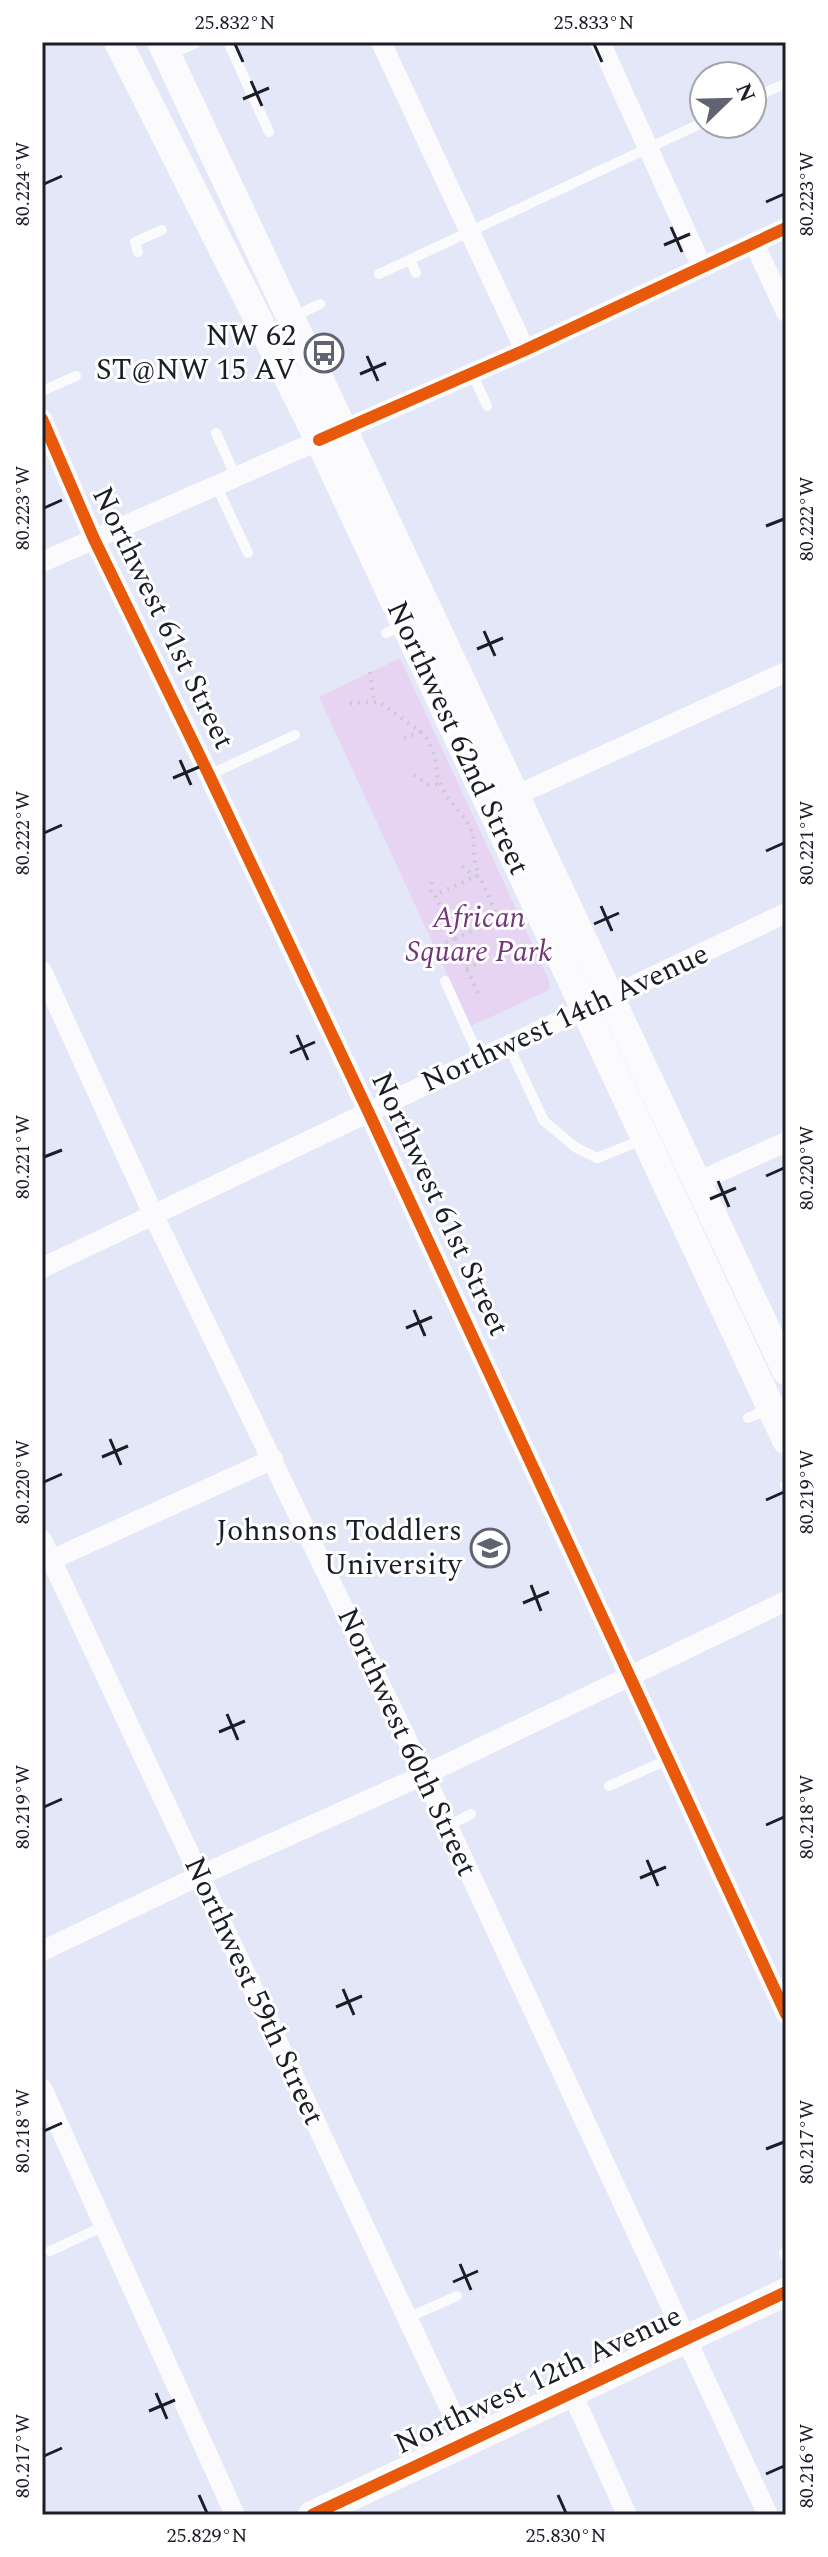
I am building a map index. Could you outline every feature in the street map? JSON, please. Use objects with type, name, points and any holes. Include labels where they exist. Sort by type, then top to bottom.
[{"type":"main road","name":"Northwest 62nd Street","points":[[118,42],[332,434],[517,795],[645,1138],[690,1246],[744,1362],[759,1413],[786,1440]]},
{"type":"main road","name":"Northwest 62nd Street","points":[[165,49],[292,318],[396,629],[697,1182],[783,1359]]},
{"type":"main road","name":"Northwest 12th Avenue","points":[[312,2515],[786,2292]]},
{"type":"street","points":[[381,42],[525,350]]},
{"type":"street","points":[[600,42],[702,267]]},
{"type":"street","points":[[42,562],[525,350],[786,228]]},
{"type":"street","points":[[754,243],[786,312]]},
{"type":"street","name":"Northwest 61st Street","points":[[42,419],[94,539],[368,1111],[786,2014]]},
{"type":"street","points":[[517,795],[786,672]]},
{"type":"street","name":"Northwest 14th Avenue","points":[[42,1268],[786,913]]},
{"type":"street","name":"Northwest 60th Street","points":[[42,971],[153,1214],[448,1826],[768,2515]]},
{"type":"street","points":[[697,1182],[786,1142]]},
{"type":"street","points":[[51,1560],[273,1459]]},
{"type":"street","name":"Northwest 59th Street","points":[[42,1540],[466,2443]]},
{"type":"street","points":[[42,1951],[201,1875],[424,1775],[786,1601]]},
{"type":"street","points":[[42,2088],[235,2515]]},
{"type":"street","points":[[572,2393],[627,2515]]},
{"type":"lane","points":[[165,49],[198,42]]},
{"type":"lane","points":[[228,42],[269,132]]},
{"type":"lane","points":[[379,274],[688,129]]},
{"type":"lane","points":[[138,252],[135,242],[162,230]]},
{"type":"lane","points":[[410,260],[416,273]]},
{"type":"lane","points":[[292,318],[320,304]]},
{"type":"lane","points":[[472,373],[487,406]]},
{"type":"lane","points":[[42,391],[76,376]]},
{"type":"lane","points":[[216,433],[236,477]]},
{"type":"lane","points":[[216,485],[248,553]]},
{"type":"lane","points":[[209,775],[295,735]]},
{"type":"lane","points":[[445,981],[480,1059]]},
{"type":"lane","points":[[508,1045],[544,1121],[575,1147],[597,1158],[645,1138]]},
{"type":"lane","points":[[609,1786],[669,1759]]},
{"type":"lane","points":[[448,1826],[471,1814]]},
{"type":"lane","points":[[50,2251],[104,2226]]},
{"type":"lane","points":[[407,2318],[457,2296]]},
{"type":"path","points":[[370,672],[374,701]]},
{"type":"path","points":[[350,703],[374,701],[384,705],[421,732],[434,754],[446,796],[473,833],[477,876],[499,919],[440,945],[445,956],[458,950],[479,995]]},
{"type":"path","points":[[404,738],[421,732]]},
{"type":"path","points":[[414,775],[428,784],[441,784]]},
{"type":"path","points":[[462,866],[477,876]]},
{"type":"path","points":[[435,895],[477,876]]},
{"type":"path","points":[[432,882],[431,891],[455,939]]},
{"type":"path","points":[[466,968],[481,962],[483,966]]},
{"type":"green space","name":"African Square Park","points":[[400,658],[549,980],[549,989],[545,992],[471,1026],[319,697]]},
{"type":"cycle path","points":[[319,440],[525,350],[786,228]]},
{"type":"cycle path","points":[[42,419],[94,539],[368,1111],[786,2014]]},
{"type":"cycle path","points":[[312,2515],[786,2292]]},
{"type":"place","name":"NW 62 ST@NW 15 AV","points":[[324,353]]},
{"type":"place","name":"Johnsons Toddlers University","points":[[490,1548]]}]
